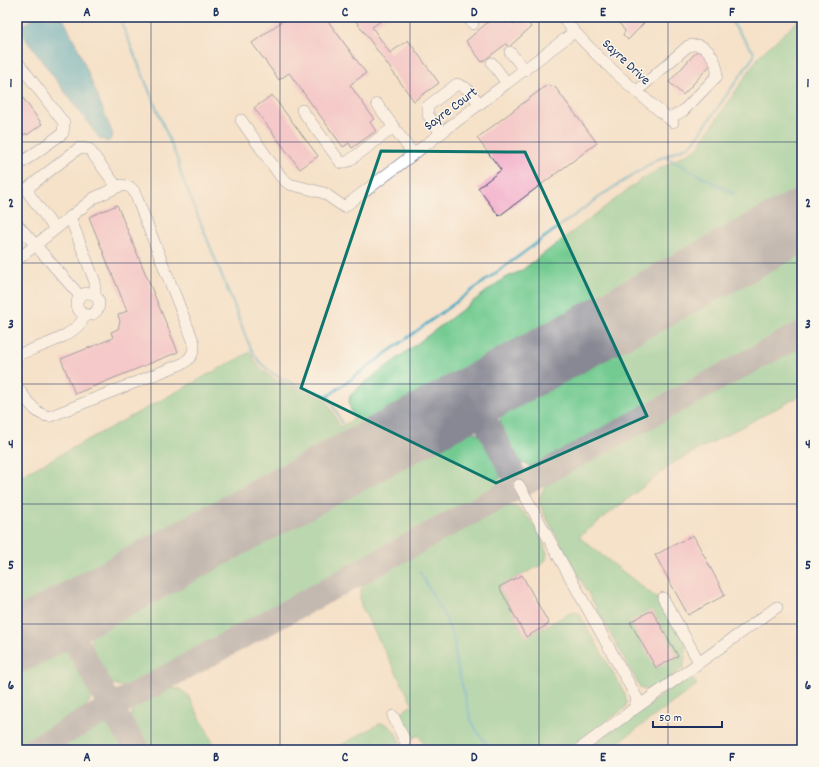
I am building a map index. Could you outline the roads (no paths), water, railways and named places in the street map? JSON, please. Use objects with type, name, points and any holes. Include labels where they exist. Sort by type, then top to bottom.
[{"type":"street","name":"Sayre Drive","points":[[562,17],[574,32],[637,91],[672,120],[683,111],[717,76],[716,61],[701,44],[696,43],[688,46],[637,91]]},
{"type":"street","name":"Sayre Court","points":[[241,120],[281,177],[289,184],[324,193],[344,207],[574,32]]},
{"type":"street","points":[[510,52],[525,70]]},
{"type":"street","points":[[17,61],[64,123],[63,133],[17,166]]},
{"type":"street","points":[[492,63],[507,83]]},
{"type":"street","points":[[441,133],[428,115],[428,106],[457,84],[466,88],[480,104]]},
{"type":"street","points":[[377,104],[413,154]]},
{"type":"street","points":[[302,110],[341,163],[349,161],[394,127]]},
{"type":"street","points":[[55,229],[29,194],[29,186],[79,148],[89,148],[117,187]]},
{"type":"street","points":[[17,260],[94,198],[117,187],[125,185],[134,191],[194,342],[193,354],[184,362],[51,416],[46,417],[38,413],[17,387]]},
{"type":"street","points":[[70,217],[96,282],[95,295]]},
{"type":"street","points":[[17,224],[80,296]]},
{"type":"street","points":[[88,292],[95,295],[100,301],[98,309],[91,315],[85,315],[79,312],[77,300],[80,296],[88,292]]},
{"type":"street","points":[[17,355],[64,336],[79,326],[85,315]]},
{"type":"street","points":[[519,485],[637,698],[635,707],[626,715]]},
{"type":"street","points":[[663,598],[699,662]]},
{"type":"street","points":[[578,750],[777,606]]},
{"type":"street","points":[[393,716],[404,741]]},
{"type":"water","points":[[34,17],[63,18],[78,48],[112,132],[113,137],[108,142],[99,138],[24,36],[24,25]]},
{"type":"waterway","points":[[119,17],[178,161],[181,174],[253,352],[259,362],[276,376],[296,385],[328,396],[342,423]]},
{"type":"waterway","points":[[328,396],[605,193],[656,160],[689,146],[695,140],[754,56],[753,51],[728,17]]},
{"type":"waterway","points":[[664,156],[734,194]]},
{"type":"waterway","points":[[420,572],[446,619],[455,644],[455,658],[471,720],[478,733],[491,750]]}]
